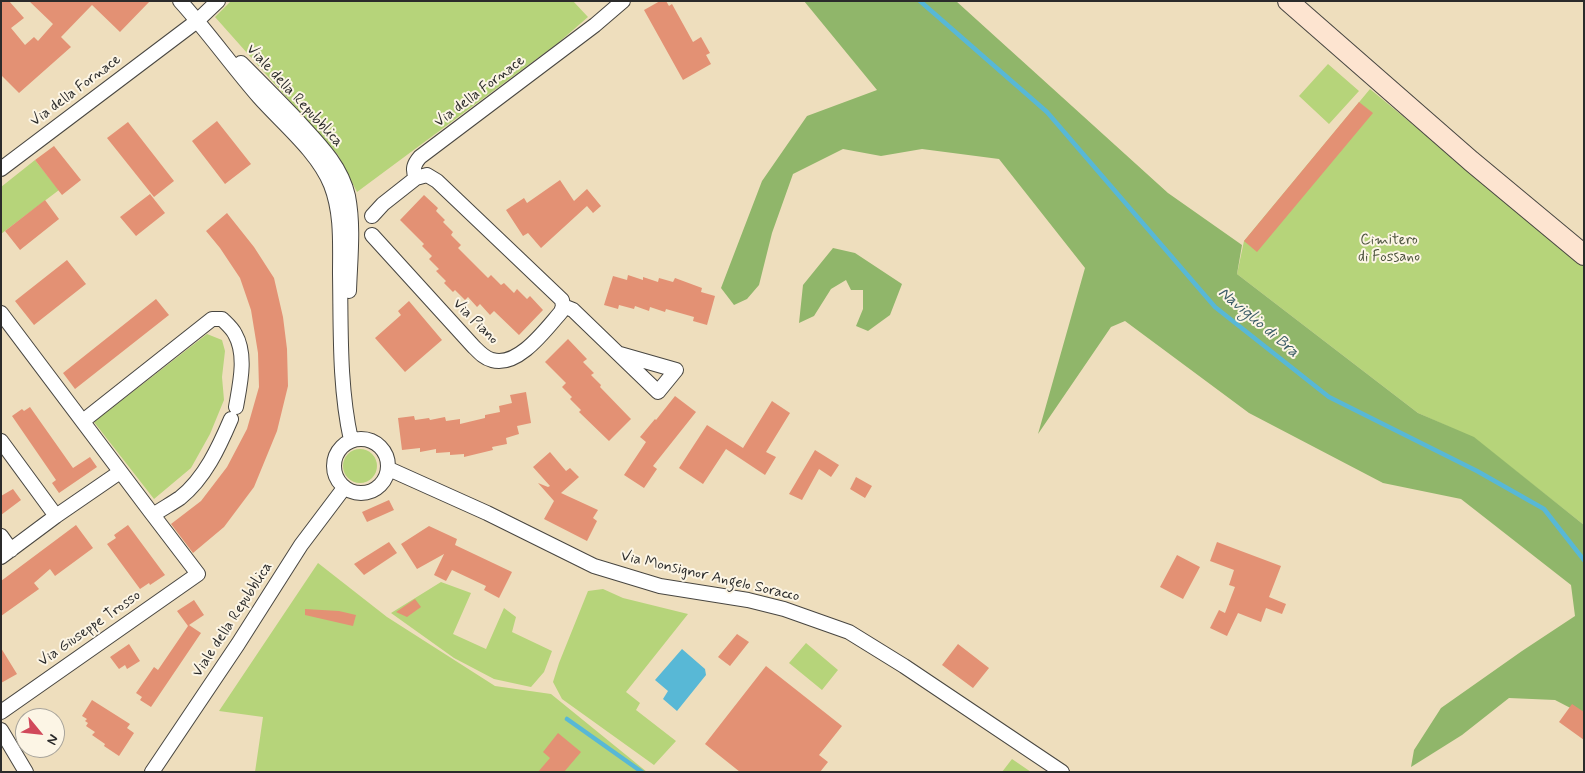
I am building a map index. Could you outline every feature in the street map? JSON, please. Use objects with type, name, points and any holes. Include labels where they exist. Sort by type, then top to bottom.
[{"type":"main road","points":[[1288,1],[1471,161],[1584,255]]},
{"type":"street","name":"Viale della Repubblica","points":[[180,1],[259,96],[307,149],[324,172],[345,219],[342,385],[345,413],[351,440]]},
{"type":"street","name":"Via della Fornace","points":[[1,169],[197,21],[218,1]]},
{"type":"street","name":"Via della Fornace","points":[[416,178],[413,172],[420,157],[588,30],[623,1]]},
{"type":"street","points":[[372,216],[379,222],[377,232],[372,235],[352,237],[345,219],[372,216],[383,204],[416,178],[427,175],[433,178],[562,300],[564,306],[572,310],[620,354]]},
{"type":"street","name":"Via Piano","points":[[372,235],[473,346],[484,356],[493,360],[504,361],[522,352],[561,312],[564,306]]},
{"type":"street","name":"Viale della Repubblica","points":[[342,385],[352,237]]},
{"type":"street","points":[[1,313],[154,515],[181,497],[194,484],[216,451],[233,413],[241,379],[240,347],[234,333],[222,319],[212,319],[83,420]]},
{"type":"street","points":[[362,438],[373,441],[382,448],[387,457],[389,469],[385,480],[377,488],[366,493],[355,493],[344,488],[337,479],[334,468],[335,456],[341,446],[351,440],[362,438]]},
{"type":"street","points":[[1,441],[56,516]]},
{"type":"street","name":"Via Monsignor Angelo Soracco","points":[[389,469],[487,513],[594,566],[660,586],[748,600],[784,609],[849,632],[904,666],[1062,772]]},
{"type":"street","points":[[1,536],[6,554],[56,516],[120,472]]},
{"type":"street","name":"Viale della Repubblica","points":[[152,772],[238,644],[301,545],[344,488]]},
{"type":"street","name":"Via Giuseppe Trosso","points":[[1,712],[198,574],[154,515]]},
{"type":"street","points":[[1,730],[26,772]]},
{"type":"green space","points":[[231,1],[573,1],[588,17],[558,43],[357,192],[338,155],[215,17]]},
{"type":"green space","points":[[804,1],[956,1],[1168,193],[1242,245],[1237,274],[1418,413],[1474,437],[1584,525],[1584,715],[1555,700],[1509,698],[1462,735],[1411,767],[1414,750],[1441,708],[1575,616],[1571,585],[1461,499],[1383,483],[1249,413],[1125,321],[1111,327],[1038,434],[1085,268],[999,159],[922,149],[881,156],[843,149],[793,174],[772,233],[759,285],[747,299],[734,305],[721,288],[762,181],[807,116],[877,90]]},
{"type":"green space","points":[[1328,64],[1359,91],[1329,124],[1299,96]]},
{"type":"green space","name":"Cimitero di Fossano","points":[[1370,89],[1584,266],[1584,525],[1474,438],[1418,413],[1237,274],[1244,241]]},
{"type":"green space","points":[[35,160],[59,190],[1,234],[1,187]]},
{"type":"green space","points":[[833,248],[855,253],[902,284],[890,315],[868,331],[856,326],[863,309],[863,290],[851,290],[846,280],[831,289],[814,316],[799,323],[803,285]]},
{"type":"green space","points":[[207,334],[222,340],[225,351],[222,377],[224,400],[210,434],[191,468],[154,499],[94,422]]},
{"type":"green space","points":[[360,449],[372,454],[377,466],[372,478],[360,483],[348,478],[343,466],[348,454]]},
{"type":"green space","points":[[318,563],[387,617],[495,686],[551,694],[647,772],[255,772],[263,717],[219,711]]},
{"type":"green space","points":[[441,582],[471,593],[453,634],[486,649],[504,608],[516,617],[512,632],[552,651],[544,672],[531,687],[494,679],[454,658],[391,613]]},
{"type":"green space","points":[[603,589],[623,598],[688,614],[626,692],[640,703],[636,710],[676,741],[654,765],[562,699],[553,682],[588,591]]},
{"type":"green space","points":[[806,643],[838,670],[822,690],[789,663]]},
{"type":"green space","points":[[1012,759],[1031,772],[1002,772]]},
{"type":"water","points":[[682,649],[705,669],[706,675],[677,711],[663,699],[668,691],[655,680]]},
{"type":"building","points":[[1,1],[9,1],[24,18],[11,28],[25,45],[34,37],[38,41],[53,24],[29,1],[150,1],[120,32],[92,5],[61,37],[71,47],[19,93],[1,75]]},
{"type":"building","points":[[660,1],[666,1],[669,6],[672,4],[693,42],[701,37],[710,53],[706,55],[711,64],[683,80],[644,10]]},
{"type":"building","points":[[1359,102],[1373,113],[1257,252],[1244,241]]},
{"type":"building","points":[[217,121],[251,164],[225,184],[192,141]]},
{"type":"building","points":[[128,122],[174,181],[154,197],[107,138]]},
{"type":"building","points":[[54,146],[81,180],[62,195],[35,160]]},
{"type":"building","points":[[560,180],[574,201],[587,189],[601,206],[593,213],[587,206],[541,248],[528,233],[523,236],[506,210],[524,198],[527,203]]},
{"type":"building","points":[[150,194],[165,213],[136,236],[120,217]]},
{"type":"building","points":[[424,195],[438,208],[436,211],[453,232],[451,235],[461,245],[458,248],[488,278],[491,275],[501,285],[504,283],[514,293],[517,289],[527,299],[530,296],[543,310],[519,335],[494,311],[490,315],[480,304],[477,307],[468,297],[465,300],[455,290],[453,292],[436,271],[439,269],[429,259],[432,256],[422,246],[424,244],[400,220]]},
{"type":"building","points":[[45,200],[59,219],[20,250],[5,231]]},
{"type":"building","points":[[227,213],[254,247],[274,278],[283,317],[287,349],[288,386],[277,431],[254,487],[224,527],[193,553],[171,524],[201,501],[227,467],[247,429],[259,387],[258,353],[251,310],[240,278],[206,231]]},
{"type":"building","points":[[67,260],[86,284],[34,325],[15,301]]},
{"type":"building","points":[[628,275],[658,282],[659,278],[673,282],[675,278],[702,288],[701,292],[715,296],[707,325],[693,321],[694,317],[666,309],[665,312],[650,307],[649,311],[635,306],[634,309],[619,305],[618,309],[604,305],[613,276],[627,280]]},
{"type":"building","points":[[156,299],[169,315],[75,389],[63,373]]},
{"type":"building","points":[[409,301],[442,340],[405,372],[375,338],[401,315],[398,311]]},
{"type":"building","points":[[568,339],[587,359],[583,362],[594,373],[591,375],[601,385],[600,387],[631,419],[609,441],[579,412],[581,410],[562,387],[566,383],[545,362]]},
{"type":"building","points":[[526,392],[531,423],[517,426],[519,434],[506,438],[507,444],[492,447],[493,450],[464,457],[464,454],[450,455],[450,452],[436,453],[436,449],[420,452],[420,448],[402,450],[398,418],[414,416],[415,420],[429,418],[430,420],[445,417],[446,421],[460,419],[460,424],[500,412],[499,406],[512,403],[510,395]]},
{"type":"building","points":[[675,396],[696,412],[653,466],[657,469],[644,488],[624,475],[646,442],[640,437]]},
{"type":"building","points":[[772,401],[790,413],[766,452],[776,457],[765,475],[726,449],[703,484],[679,468],[707,425],[743,448]]},
{"type":"building","points":[[30,407],[73,468],[90,457],[97,467],[59,493],[52,483],[56,480],[12,416],[22,409],[24,411]]},
{"type":"building","points":[[815,450],[839,465],[831,477],[819,469],[802,500],[789,494]]},
{"type":"building","points":[[550,452],[566,471],[570,468],[579,477],[561,493],[598,510],[593,518],[597,521],[587,541],[544,519],[554,501],[538,483],[550,486],[533,467]]},
{"type":"building","points":[[856,477],[872,486],[865,498],[850,489]]},
{"type":"building","points":[[13,489],[21,500],[1,515],[1,496]]},
{"type":"building","points":[[389,500],[394,510],[367,522],[362,512]]},
{"type":"building","points":[[76,525],[93,548],[55,576],[50,569],[34,583],[39,589],[1,616],[1,581]]},
{"type":"building","points":[[128,525],[165,575],[140,589],[107,544],[116,538],[114,535]]},
{"type":"building","points":[[429,526],[457,539],[455,545],[512,572],[499,598],[484,590],[486,586],[452,570],[446,581],[434,575],[444,554],[417,569],[401,544]]},
{"type":"building","points":[[389,542],[397,553],[364,575],[354,564]]},
{"type":"building","points":[[1217,542],[1281,566],[1269,597],[1286,604],[1282,614],[1266,608],[1261,622],[1238,613],[1227,636],[1210,628],[1219,610],[1225,613],[1235,587],[1229,585],[1234,570],[1210,561]]},
{"type":"building","points":[[1177,555],[1200,567],[1183,599],[1160,587]]},
{"type":"building","points":[[415,599],[421,607],[407,617],[396,612]]},
{"type":"building","points":[[194,600],[204,615],[189,625],[201,633],[151,707],[140,700],[142,697],[136,693],[154,667],[158,670],[188,626],[177,611]]},
{"type":"building","points":[[305,609],[339,611],[356,615],[353,626],[305,615]]},
{"type":"building","points":[[737,634],[749,642],[730,666],[718,657]]},
{"type":"building","points":[[129,644],[140,661],[127,669],[125,665],[119,669],[110,657]]},
{"type":"building","points":[[958,644],[989,668],[973,688],[942,665]]},
{"type":"building","points":[[1,648],[17,674],[1,683]]},
{"type":"building","points":[[766,666],[842,726],[819,755],[828,762],[820,772],[740,772],[705,744]]},
{"type":"building","points":[[92,700],[130,724],[127,728],[134,733],[119,756],[104,746],[105,744],[92,735],[95,732],[86,726],[88,723],[85,721],[87,719],[82,716]]},
{"type":"building","points":[[1572,704],[1584,712],[1584,740],[1559,722]]},
{"type":"building","points":[[558,733],[581,752],[564,772],[538,772],[550,758],[543,752]]},
{"type":"waterway","name":"Naviglio di Bra","points":[[920,1],[1047,112],[1215,307],[1329,397],[1477,471],[1544,509],[1584,560]]},
{"type":"waterway","points":[[567,719],[642,772]]}]
